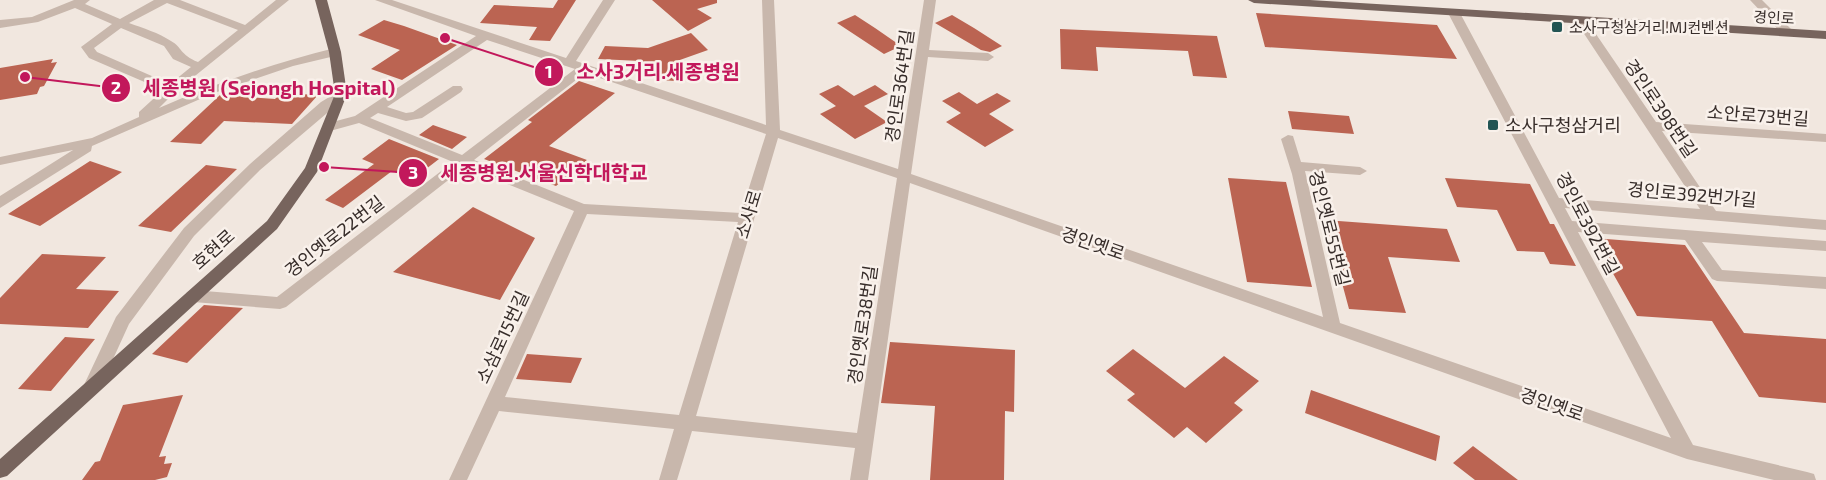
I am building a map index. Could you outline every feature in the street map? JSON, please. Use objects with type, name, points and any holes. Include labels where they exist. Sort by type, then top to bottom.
[{"type":"main road","name":"호현로","points":[[0,470],[272,225],[312,170],[341,94],[335,52],[321,0]]},
{"type":"main road","name":"경인로","points":[[1254,0],[1826,34]]},
{"type":"street","points":[[163,0],[120,23],[87,47],[93,55],[171,89]]},
{"type":"street","points":[[170,0],[246,29]]},
{"type":"street","points":[[136,122],[171,89],[283,0]]},
{"type":"street","name":"경인옛로","points":[[381,0],[904,176],[1687,451],[1807,480]]},
{"type":"street","points":[[569,63],[609,0]]},
{"type":"street","name":"소사로","points":[[668,480],[773,132],[768,0]]},
{"type":"street","name":"경인로364번길","points":[[904,176],[930,0]]},
{"type":"street","points":[[1756,0],[1787,32]]},
{"type":"street","points":[[0,24],[34,20],[80,2],[120,23],[169,44],[172,51],[182,61],[199,66]]},
{"type":"street","name":"경인로392번길","points":[[1455,13],[1687,451]]},
{"type":"street","name":"경인로398번길","points":[[1581,20],[1712,216]]},
{"type":"street","points":[[330,127],[360,119],[486,35]]},
{"type":"street","points":[[0,203],[96,141],[136,122],[254,74],[335,52]]},
{"type":"street","points":[[922,53],[988,57]]},
{"type":"street","name":"경인옛로22번길","points":[[193,296],[280,303],[462,160],[584,68]]},
{"type":"street","points":[[376,108],[406,117],[417,115],[457,89]]},
{"type":"street","points":[[92,387],[122,321],[189,232],[248,173],[341,94]]},
{"type":"street","points":[[360,119],[582,209],[747,218]]},
{"type":"street","name":"소안로73번길","points":[[1652,126],[1826,138]]},
{"type":"street","name":"경인옛로55번길","points":[[1288,139],[1294,166],[1299,174],[1333,327]]},
{"type":"street","points":[[0,161],[96,141]]},
{"type":"street","points":[[1294,166],[1360,171]]},
{"type":"street","name":"경인옛로38번길","points":[[859,480],[904,176]]},
{"type":"street","name":"경인로392번가길","points":[[1555,202],[1826,225]]},
{"type":"street","name":"소삼로15번길","points":[[458,480],[582,209]]},
{"type":"street","points":[[1567,226],[1826,246]]},
{"type":"street","points":[[1690,236],[1717,275],[1826,283]]},
{"type":"street","points":[[493,403],[865,441]]},
{"type":"building","points":[[558,0],[576,0],[550,41],[529,40],[537,27],[480,23],[494,5],[553,8]]},
{"type":"building","points":[[652,0],[717,0],[717,3],[697,9],[712,18],[688,31]]},
{"type":"building","points":[[1256,13],[1437,25],[1457,59],[1265,47]]},
{"type":"building","points":[[855,15],[901,46],[884,54],[837,23]]},
{"type":"building","points":[[952,15],[1002,46],[990,52],[981,50],[935,23]]},
{"type":"building","points":[[384,20],[457,45],[402,80],[371,69],[400,50],[358,35]]},
{"type":"building","points":[[1060,29],[1217,36],[1227,78],[1193,76],[1188,51],[1096,47],[1098,71],[1061,69]]},
{"type":"building","points":[[691,33],[708,50],[677,61],[693,71],[675,81],[661,80],[641,61],[598,59],[605,46],[648,48]]},
{"type":"building","points":[[53,59],[51,63],[57,62],[37,94],[0,100],[0,68]]},
{"type":"building","points":[[579,81],[615,93],[549,146],[587,160],[556,186],[484,159],[532,122],[528,120]]},
{"type":"building","points":[[838,85],[854,96],[875,85],[888,94],[864,106],[887,122],[855,139],[820,114],[836,106],[819,94]]},
{"type":"building","points":[[959,92],[977,104],[997,93],[1011,101],[989,114],[1014,130],[985,147],[946,122],[961,113],[942,101]]},
{"type":"building","points":[[281,93],[318,95],[292,124],[224,121],[201,144],[170,142],[220,95],[275,99]]},
{"type":"building","points":[[1288,111],[1349,116],[1354,134],[1292,129]]},
{"type":"building","points":[[433,125],[467,137],[452,149],[419,135]]},
{"type":"building","points":[[389,139],[439,159],[413,179],[392,171],[343,208],[325,200],[374,164],[362,159]]},
{"type":"building","points":[[90,161],[122,172],[40,226],[8,214]]},
{"type":"building","points":[[206,165],[237,169],[171,232],[138,226]]},
{"type":"building","points":[[1228,178],[1286,182],[1312,287],[1247,282]]},
{"type":"building","points":[[1445,178],[1530,184],[1550,224],[1554,224],[1576,266],[1550,264],[1544,252],[1517,251],[1497,210],[1457,207]]},
{"type":"building","points":[[473,207],[535,238],[500,300],[393,272]]},
{"type":"building","points":[[1325,220],[1447,229],[1460,262],[1388,257],[1406,313],[1349,309]]},
{"type":"building","points":[[1593,238],[1685,245],[1744,333],[1826,339],[1826,403],[1759,397],[1712,321],[1637,316]]},
{"type":"building","points":[[42,254],[106,257],[76,289],[119,291],[88,328],[0,324],[0,298]]},
{"type":"building","points":[[204,305],[243,308],[187,363],[152,354]]},
{"type":"building","points":[[65,337],[95,339],[51,391],[18,389]]},
{"type":"building","points":[[890,342],[1015,350],[1014,412],[1005,411],[1004,480],[930,480],[935,406],[881,403]]},
{"type":"building","points":[[1133,349],[1185,388],[1224,356],[1259,381],[1234,403],[1243,410],[1206,443],[1187,427],[1174,438],[1127,400],[1135,394],[1106,371]]},
{"type":"building","points":[[527,354],[582,358],[571,383],[516,379]]},
{"type":"building","points":[[1311,390],[1440,436],[1436,461],[1305,413]]},
{"type":"building","points":[[183,395],[159,457],[166,456],[164,464],[172,463],[167,477],[155,480],[82,480],[95,462],[100,461],[123,405]]},
{"type":"building","points":[[1473,446],[1518,480],[1475,480],[1453,463]]},
{"type":"place","name":"소사구청삼거리.MJ컨벤션","points":[[1557,27]]},
{"type":"place","name":"소사3거리.세종병원","points":[[445,38]]},
{"type":"place","name":"세종병원 (Sejongh Hospital)","points":[[25,77]]},
{"type":"place","name":"소사구청삼거리","points":[[1493,125]]},
{"type":"place","name":"세종병원.서울신학대학교","points":[[324,167]]}]
